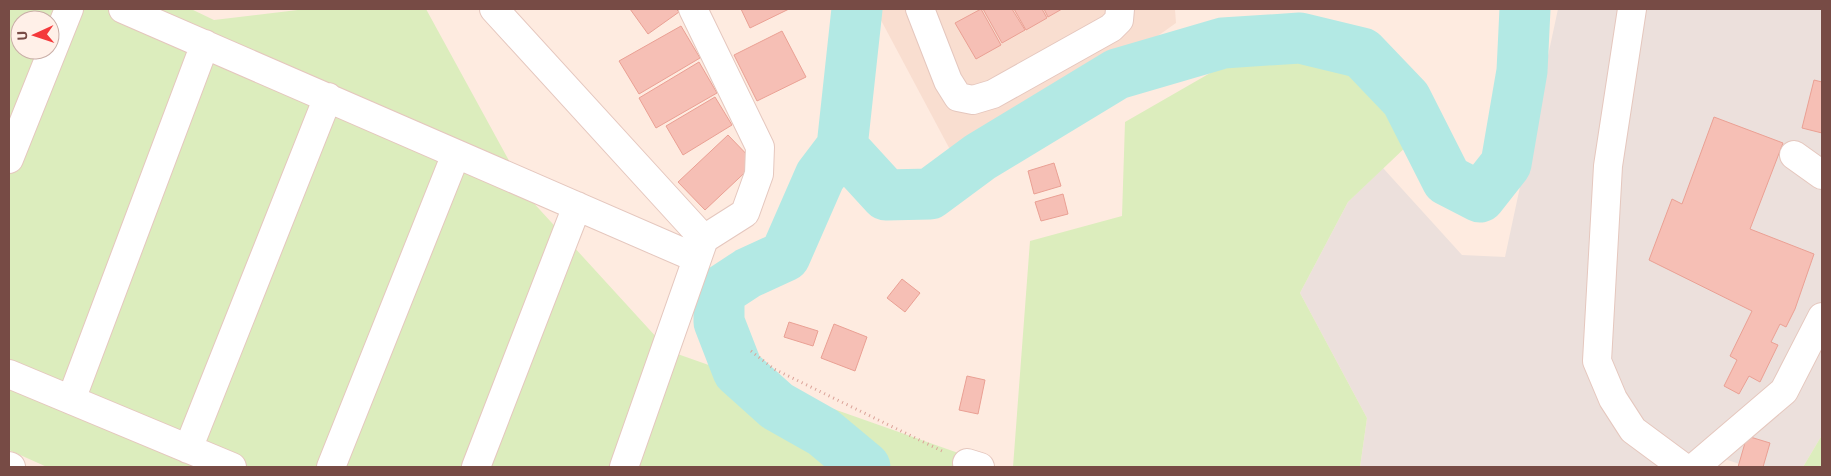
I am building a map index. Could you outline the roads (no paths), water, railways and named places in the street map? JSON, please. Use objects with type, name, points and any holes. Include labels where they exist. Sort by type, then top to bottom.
[{"type":"street","points":[[9,159],[69,9]]},
{"type":"street","points":[[123,9],[577,206],[700,248]]},
{"type":"street","points":[[494,9],[700,248]]},
{"type":"street","points":[[624,467],[700,248],[745,214],[759,174],[760,147],[693,9]]},
{"type":"street","points":[[920,9],[948,82],[958,97],[973,100],[994,94],[1111,28],[1119,20],[1120,9]]},
{"type":"street","points":[[1632,9],[1608,166],[1597,362],[1613,399],[1633,430],[1683,467]]},
{"type":"street","points":[[71,400],[206,44]]},
{"type":"street","points":[[188,449],[328,98]]},
{"type":"street","points":[[330,467],[456,154]]},
{"type":"street","points":[[1794,155],[1822,174]]},
{"type":"street","points":[[476,467],[577,206]]},
{"type":"street","points":[[1695,467],[1784,391],[1822,317]]},
{"type":"street","points":[[9,374],[232,467]]},
{"type":"waterway","points":[[857,9],[842,147],[820,176],[785,256],[748,273],[719,292],[719,322],[738,371],[777,406],[823,432],[865,467]]},
{"type":"waterway","points":[[842,147],[886,195],[930,194],[980,157],[1117,74],[1223,43],[1300,38],[1362,53],[1406,99],[1447,180],[1480,197],[1506,164],[1522,71],[1525,9]]}]
